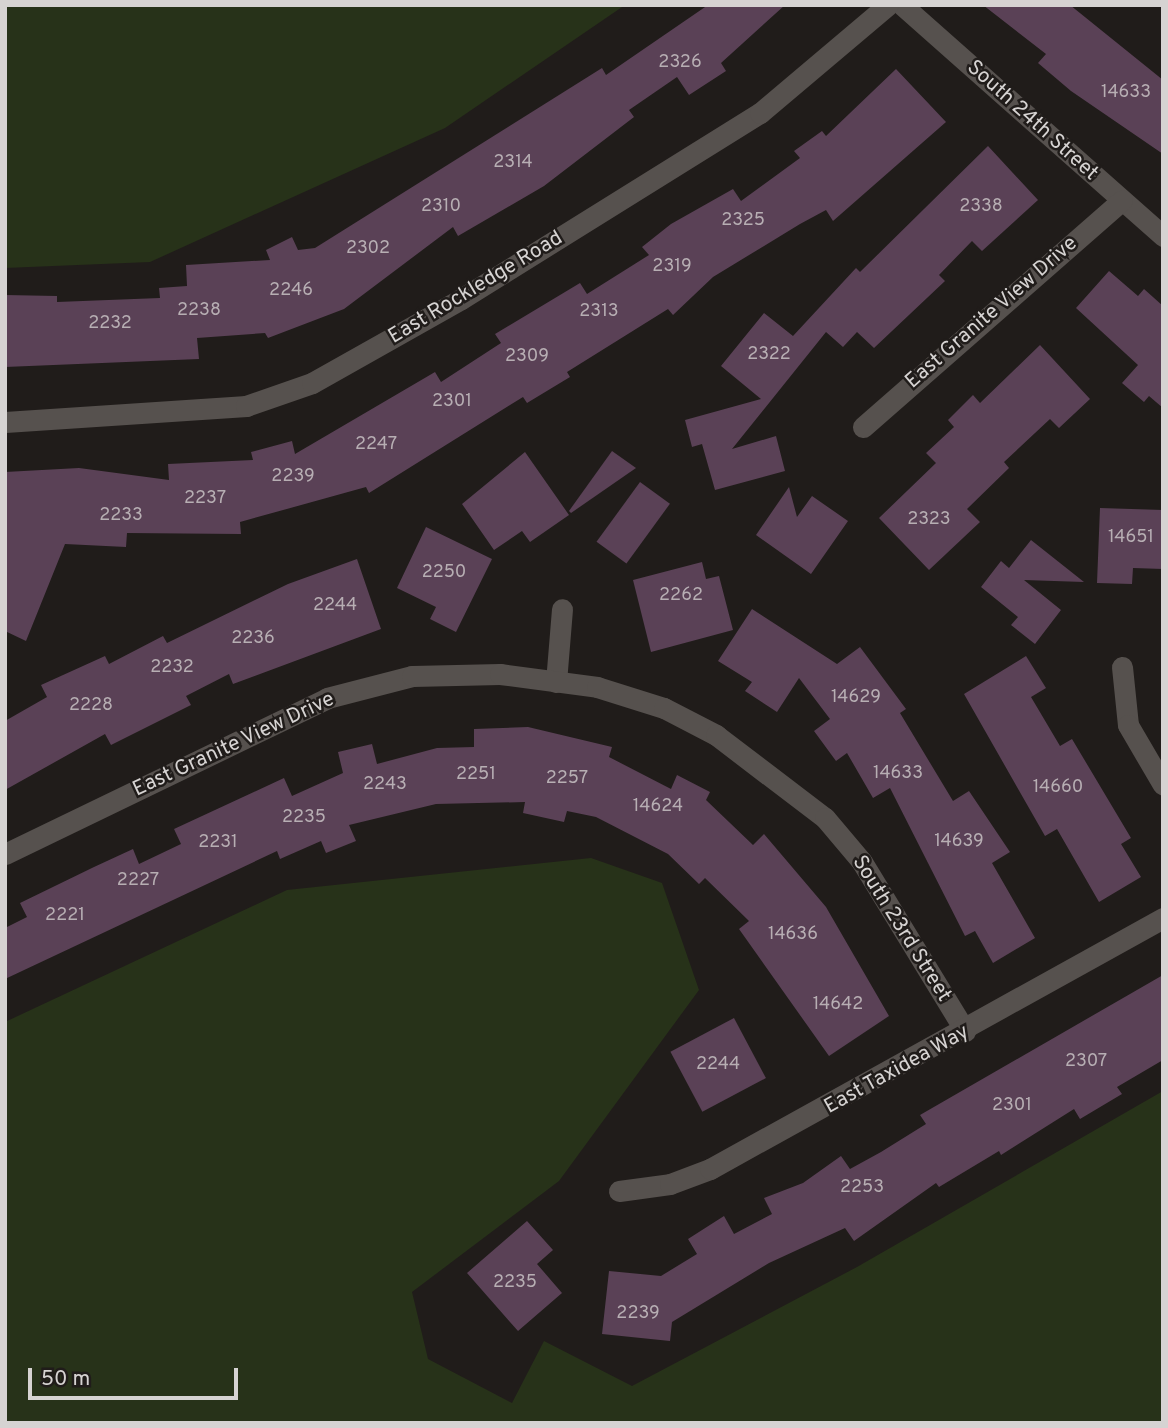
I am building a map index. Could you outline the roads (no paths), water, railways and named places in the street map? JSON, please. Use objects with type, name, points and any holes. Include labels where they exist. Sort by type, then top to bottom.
[{"type":"street","name":"East Rockledge Road","points":[[5,422],[246,406],[312,383],[461,299],[760,113],[888,5]]},
{"type":"street","name":"South 24th Street","points":[[902,5],[1163,236]]},
{"type":"street","name":"East Granite View Drive","points":[[863,427],[1122,200]]},
{"type":"street","points":[[556,682],[562,609]]},
{"type":"street","points":[[1122,667],[1128,726],[1163,785]]},
{"type":"street","name":"East Granite View Drive","points":[[5,854],[327,698],[412,676],[500,674],[556,682],[664,708]]},
{"type":"street","name":"South 23rd Street","points":[[664,708],[727,743],[825,818],[862,862],[965,1031]]},
{"type":"street","name":"East Taxidea Way","points":[[619,1191],[670,1184],[710,1169],[965,1031],[1163,918]]}]
